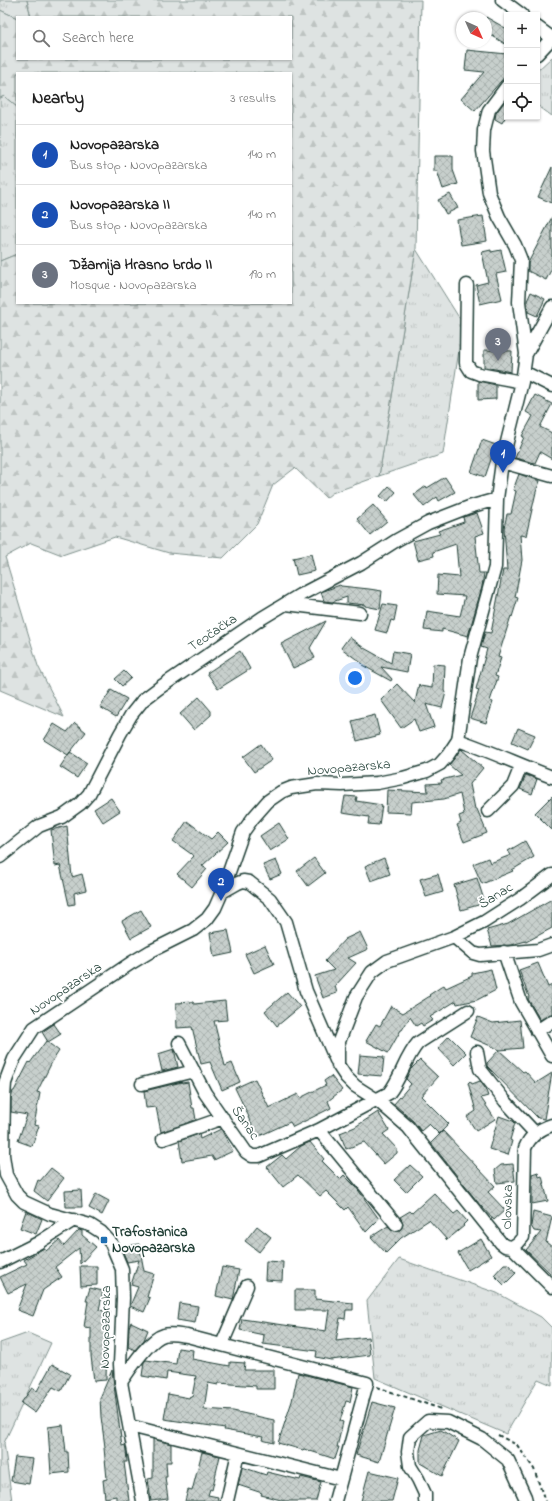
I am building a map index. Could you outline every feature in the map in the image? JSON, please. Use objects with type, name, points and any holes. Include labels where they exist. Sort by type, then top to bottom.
[{"type":"street","points":[[502,0],[518,12]]},
{"type":"street","points":[[540,28],[552,38],[540,51]]},
{"type":"street","name":"Novopazarska","points":[[143,1501],[121,1382],[120,1364],[123,1298],[122,1269],[112,1243],[101,1232],[90,1225],[50,1214],[24,1202],[17,1195],[6,1175],[3,1155],[5,1083],[14,1059],[34,1028],[151,951],[193,930],[207,919],[215,908],[222,892],[243,832],[268,801],[281,792],[291,788],[317,784],[342,785],[377,783],[403,778],[427,771],[440,764],[458,740],[470,658],[495,567],[497,499],[502,462],[523,377],[526,354],[519,302],[521,260],[515,245],[499,217],[489,193],[483,151],[484,130],[489,110],[504,90]]},
{"type":"street","points":[[467,285],[466,364],[471,371],[479,374],[523,377],[552,386]]},
{"type":"street","name":"Novopazarska","points":[[526,354],[552,307]]},
{"type":"street","points":[[502,462],[552,476]]},
{"type":"street","name":"Teočačka","points":[[0,857],[38,826],[62,817],[80,804],[89,794],[120,734],[131,715],[143,700],[229,640],[286,604],[361,563],[397,540],[428,523],[469,507],[497,499]]},
{"type":"street","points":[[286,604],[360,613]]},
{"type":"street","points":[[458,740],[552,777]]},
{"type":"street","points":[[488,811],[513,786],[521,766]]},
{"type":"street","name":"Šanac","points":[[338,1065],[338,1044],[347,1019],[356,997],[372,972],[387,961],[454,937],[484,922],[520,899],[552,875]]},
{"type":"street","points":[[222,892],[243,881],[249,882],[270,899],[286,922],[306,991],[338,1065],[346,1078],[355,1086],[377,1100],[408,1127],[501,1243],[512,1247]]},
{"type":"street","points":[[454,937],[474,953],[480,955],[538,950],[552,945]]},
{"type":"street","points":[[504,952],[521,1002],[552,1056]]},
{"type":"street","name":"Šanac","points":[[179,1044],[206,1093],[246,1152],[252,1156],[259,1156],[319,1130],[389,1093],[395,1085],[411,1051],[418,1043],[468,1011]]},
{"type":"street","points":[[537,1031],[552,1021]]},
{"type":"street","points":[[477,1052],[480,1069],[535,1133],[552,1125]]},
{"type":"street","points":[[142,1084],[194,1071]]},
{"type":"street","points":[[163,1139],[222,1118]]},
{"type":"street","points":[[319,1130],[396,1224]]},
{"type":"street","name":"Olovska","points":[[535,1133],[528,1141],[525,1148],[523,1237],[512,1247],[552,1287]]},
{"type":"street","points":[[0,1262],[38,1243],[74,1220]]},
{"type":"street","points":[[222,1344],[248,1286]]},
{"type":"street","name":"Novopazarska","points":[[121,1382],[136,1361],[151,1344],[164,1335],[187,1336],[222,1344],[367,1383],[335,1501]]},
{"type":"street","points":[[425,1501],[425,1494],[410,1466],[408,1452],[410,1437],[428,1421],[448,1422],[482,1439],[508,1460],[526,1497],[526,1501]]},
{"type":"street","points":[[130,1426],[341,1479]]},
{"type":"street","points":[[227,1501],[238,1453]]},
{"type":"green space","points":[[0,0],[27,0],[31,16],[16,16],[16,18],[0,10]]},
{"type":"green space","points":[[27,0],[421,0],[416,249],[379,476],[332,493],[326,498],[295,468],[273,485],[257,524],[223,558],[169,553],[115,537],[62,555],[31,543],[5,557],[38,666],[64,717],[0,690],[0,261],[16,254],[16,304],[292,304],[292,72],[16,72],[16,106],[4,96],[0,98],[0,10],[16,18],[16,60],[292,60],[292,16],[31,16]]},
{"type":"green space","points":[[552,57],[552,116],[540,107],[540,68]]},
{"type":"green space","points":[[4,96],[16,106],[16,254],[0,261],[0,98]]},
{"type":"green space","points":[[416,249],[463,324],[443,454],[379,476]]},
{"type":"green space","points":[[399,1259],[497,1293],[541,1317],[552,1328],[552,1385],[538,1379],[506,1434],[375,1378],[367,1301]]},
{"type":"green space","points":[[28,1333],[51,1343],[4,1443],[12,1501],[0,1501],[0,1343]]},
{"type":"building","points":[[492,20],[504,27],[504,43],[492,36]]},
{"type":"building","points":[[467,50],[504,54],[504,77],[475,111],[461,99],[484,72],[465,70]]},
{"type":"building","points":[[504,102],[504,119],[502,123],[495,119],[496,113]]},
{"type":"building","points":[[434,156],[453,156],[453,170],[458,184],[443,189],[437,171],[434,171]]},
{"type":"building","points":[[552,167],[552,203],[538,197]]},
{"type":"building","points":[[450,194],[458,208],[446,214],[438,200]]},
{"type":"building","points":[[483,216],[487,241],[461,245],[457,220]]},
{"type":"building","points":[[552,217],[552,268],[546,280],[528,271],[528,263]]},
{"type":"building","points":[[491,250],[491,252],[501,250],[506,272],[496,274],[502,299],[480,304],[476,285],[488,282],[482,252]]},
{"type":"building","points":[[531,292],[545,299],[537,316],[528,312],[527,301]]},
{"type":"building","points":[[484,350],[512,351],[511,372],[484,367]]},
{"type":"building","points":[[478,381],[496,385],[496,399],[478,400]]},
{"type":"building","points":[[535,395],[552,404],[540,427],[552,433],[552,459],[540,452],[535,463],[515,458],[524,437],[522,436],[533,416],[526,412]]},
{"type":"building","points":[[482,440],[496,445],[485,477],[471,472]]},
{"type":"building","points":[[519,474],[540,481],[526,536],[520,535],[522,560],[515,597],[518,598],[498,657],[501,658],[495,676],[498,677],[490,701],[493,702],[486,723],[470,718],[479,690],[476,689],[487,649],[481,647],[485,632],[491,633],[503,570],[507,570],[504,528],[507,514],[511,514],[516,491],[513,490]]},
{"type":"building","points":[[445,477],[455,492],[439,501],[437,497],[424,507],[414,495],[426,486],[427,488]]},
{"type":"building","points":[[389,486],[396,492],[387,502],[380,496]]},
{"type":"building","points":[[373,505],[387,521],[370,535],[357,519]]},
{"type":"building","points":[[477,513],[484,533],[475,536],[479,573],[484,573],[482,587],[468,636],[442,629],[442,632],[424,630],[427,611],[460,616],[465,596],[437,594],[438,575],[459,577],[456,544],[433,552],[434,556],[418,560],[413,541],[440,534],[438,531],[464,522],[463,517]]},
{"type":"building","points":[[311,554],[315,571],[297,575],[293,558]]},
{"type":"building","points":[[340,585],[382,591],[380,609],[365,605],[347,603],[347,597],[332,602],[324,601],[321,592]]},
{"type":"building","points":[[383,604],[397,606],[394,621],[391,620],[387,633],[375,630]]},
{"type":"building","points":[[326,621],[310,648],[315,658],[293,668],[281,644]]},
{"type":"building","points":[[349,637],[364,648],[391,663],[393,651],[410,654],[407,672],[381,667],[392,679],[391,681],[362,665],[363,664],[341,648]]},
{"type":"building","points":[[240,651],[250,669],[218,689],[207,673]]},
{"type":"building","points":[[433,664],[445,665],[444,691],[446,692],[442,708],[426,704],[434,727],[419,732],[414,719],[401,728],[381,700],[397,684],[415,703],[419,684],[420,686],[432,688]]},
{"type":"building","points":[[124,671],[131,678],[122,686],[115,679]]},
{"type":"building","points":[[111,690],[127,699],[116,717],[100,707]]},
{"type":"building","points":[[199,697],[211,711],[211,715],[194,730],[180,714]]},
{"type":"building","points":[[375,715],[380,735],[357,741],[352,721]]},
{"type":"building","points":[[75,723],[86,732],[68,755],[44,740],[54,724],[67,732]]},
{"type":"building","points":[[518,728],[535,735],[528,749],[512,742]]},
{"type":"building","points":[[261,744],[272,760],[254,772],[243,757]]},
{"type":"building","points":[[461,749],[483,768],[470,784],[475,809],[477,809],[487,833],[464,842],[457,825],[461,823],[459,816],[464,814],[460,794],[444,799],[412,802],[411,813],[386,812],[387,790],[428,792],[427,784],[442,783],[441,780],[461,775],[449,765]]},
{"type":"building","points":[[70,752],[87,763],[77,778],[60,767]]},
{"type":"building","points":[[526,775],[537,779],[532,794],[520,789]]},
{"type":"building","points":[[345,796],[357,797],[356,801],[382,805],[379,825],[368,824],[369,817],[342,813]]},
{"type":"building","points":[[552,796],[552,830],[535,813]]},
{"type":"building","points":[[111,798],[120,811],[103,822],[94,809]]},
{"type":"building","points":[[187,821],[211,839],[218,832],[228,842],[202,866],[207,869],[192,887],[177,874],[194,856],[173,841]]},
{"type":"building","points":[[279,823],[289,839],[270,851],[260,836]]},
{"type":"building","points":[[67,826],[72,877],[82,874],[86,890],[74,893],[75,904],[69,905],[60,865],[55,866],[51,830]]},
{"type":"building","points":[[525,841],[534,857],[512,870],[513,871],[482,884],[473,864],[488,858],[490,863],[511,855],[508,851]]},
{"type":"building","points":[[314,858],[325,873],[308,886],[297,871]]},
{"type":"building","points":[[384,858],[390,874],[371,881],[365,866]]},
{"type":"building","points":[[276,860],[282,874],[270,879],[263,865]]},
{"type":"building","points":[[438,874],[443,892],[426,897],[420,879]]},
{"type":"building","points":[[477,878],[485,903],[461,910],[454,885]]},
{"type":"building","points":[[552,899],[552,928],[526,942],[511,945],[492,946],[487,930],[508,924]]},
{"type":"building","points":[[141,910],[151,927],[131,938],[122,921]]},
{"type":"building","points":[[228,930],[233,953],[214,957],[210,933]]},
{"type":"building","points":[[360,932],[368,949],[348,958],[356,963],[335,986],[337,993],[323,998],[315,976],[334,970],[325,961],[345,939]]},
{"type":"building","points":[[265,945],[274,964],[254,973],[245,954]]},
{"type":"building","points":[[538,963],[548,987],[552,985],[552,1014],[540,1020],[528,999],[529,997],[519,970]]},
{"type":"building","points":[[491,969],[496,990],[477,1000],[457,1004],[456,1001],[430,1017],[433,1020],[423,1026],[421,1023],[416,1026],[410,1017],[388,1053],[366,1041],[376,1024],[380,1026],[391,1006],[403,1013],[444,985],[446,988],[472,976],[472,973]]},
{"type":"building","points":[[287,992],[300,1007],[277,1026],[265,1011]]},
{"type":"building","points":[[225,1001],[227,1020],[214,1021],[225,1066],[232,1063],[240,1082],[222,1090],[210,1062],[201,1064],[192,1027],[177,1028],[176,1003],[193,1002],[194,1004]]},
{"type":"building","points":[[478,1017],[493,1023],[520,1020],[523,1048],[500,1050],[470,1037]]},
{"type":"building","points":[[54,1024],[61,1034],[48,1042],[42,1032]]},
{"type":"building","points":[[449,1036],[466,1053],[454,1065],[438,1048]]},
{"type":"building","points":[[46,1041],[59,1051],[37,1092],[40,1093],[34,1125],[39,1126],[32,1146],[18,1141],[27,1115],[11,1112],[11,1099],[13,1091],[29,1062],[30,1063]]},
{"type":"building","points":[[174,1049],[178,1067],[162,1071],[158,1054]]},
{"type":"building","points":[[499,1050],[523,1072],[525,1071],[536,1083],[552,1073],[544,1119],[538,1118],[487,1066],[487,1063]]},
{"type":"building","points":[[360,1055],[384,1057],[382,1076],[358,1074]]},
{"type":"building","points":[[420,1060],[438,1077],[421,1096],[449,1124],[439,1134],[429,1124],[421,1131],[413,1121],[394,1104],[411,1084],[406,1079],[410,1070]]},
{"type":"building","points":[[331,1076],[342,1090],[328,1101],[331,1108],[293,1127],[290,1122],[257,1137],[235,1088],[255,1079],[269,1108],[298,1094],[300,1098],[326,1085],[324,1081]]},
{"type":"building","points":[[470,1081],[472,1084],[480,1081],[485,1088],[488,1096],[481,1098],[495,1119],[476,1131],[467,1117],[476,1111],[468,1083]]},
{"type":"building","points":[[182,1082],[188,1082],[192,1108],[194,1108],[196,1120],[161,1132],[156,1107],[146,1108],[144,1091]]},
{"type":"building","points":[[378,1112],[389,1130],[383,1134],[397,1149],[397,1153],[384,1164],[364,1142],[346,1149],[340,1133],[355,1127]]},
{"type":"building","points":[[499,1116],[515,1123],[510,1140],[512,1141],[508,1155],[489,1149]]},
{"type":"building","points":[[221,1129],[233,1151],[214,1160],[212,1156],[182,1161],[179,1141],[199,1134],[200,1139]]},
{"type":"building","points":[[443,1131],[495,1186],[488,1192],[505,1210],[494,1220],[480,1205],[431,1143]]},
{"type":"building","points":[[310,1142],[324,1159],[322,1161],[340,1179],[344,1175],[356,1187],[379,1219],[366,1232],[348,1207],[345,1210],[326,1191],[320,1196],[298,1175],[283,1187],[267,1167],[282,1155],[286,1159],[301,1146]]},
{"type":"building","points":[[513,1164],[515,1181],[497,1183],[495,1170],[501,1165]]},
{"type":"building","points":[[410,1165],[422,1176],[406,1192],[394,1180]]},
{"type":"building","points":[[51,1168],[64,1178],[47,1201],[34,1191],[38,1180],[40,1181]]},
{"type":"building","points":[[538,1172],[539,1177],[542,1176],[548,1201],[532,1204],[532,1174]]},
{"type":"building","points":[[81,1190],[82,1207],[66,1207],[65,1191]]},
{"type":"building","points":[[434,1193],[454,1214],[458,1211],[467,1221],[463,1225],[464,1226],[447,1240],[429,1220],[401,1238],[386,1253],[371,1237],[388,1226],[394,1231],[400,1230],[403,1223],[400,1217],[410,1211],[412,1213]]},
{"type":"building","points":[[96,1194],[109,1201],[102,1215],[89,1208]]},
{"type":"building","points":[[26,1211],[42,1219],[36,1234],[20,1228]]},
{"type":"building","points":[[533,1212],[552,1217],[546,1242],[552,1247],[552,1275],[526,1250],[541,1232],[534,1231],[531,1226]]},
{"type":"building","points":[[257,1226],[271,1237],[259,1252],[245,1241]]},
{"type":"building","points":[[79,1230],[82,1231],[82,1235],[96,1247],[80,1264],[79,1248],[55,1267],[62,1277],[43,1290],[33,1316],[17,1310],[27,1284],[8,1293],[0,1277],[27,1264],[24,1260],[44,1248],[46,1251],[59,1240],[64,1246]]},
{"type":"building","points":[[481,1239],[491,1256],[468,1270],[458,1253]]},
{"type":"building","points":[[139,1244],[144,1271],[154,1274],[147,1297],[150,1298],[144,1312],[130,1306],[138,1287],[131,1285],[139,1260],[127,1262],[121,1247]]},
{"type":"building","points":[[266,1261],[283,1262],[282,1281],[265,1280]]},
{"type":"building","points":[[504,1264],[508,1264],[516,1273],[504,1285],[494,1275]]},
{"type":"building","points":[[80,1266],[97,1266],[97,1285],[81,1286]]},
{"type":"building","points":[[222,1267],[239,1270],[233,1300],[216,1296]]},
{"type":"building","points":[[90,1288],[103,1291],[99,1310],[110,1312],[107,1332],[106,1380],[94,1381],[91,1356],[91,1328],[84,1327],[88,1301],[86,1301]]},
{"type":"building","points":[[295,1290],[315,1290],[315,1299],[353,1303],[353,1310],[346,1310],[345,1319],[340,1318],[336,1341],[368,1337],[370,1355],[331,1360],[316,1357],[317,1351],[263,1344],[264,1335],[240,1330],[242,1319],[326,1331],[329,1310],[295,1310]]},
{"type":"building","points":[[179,1303],[198,1306],[195,1323],[177,1320]]},
{"type":"building","points":[[131,1322],[148,1330],[144,1340],[135,1350],[128,1347],[129,1327]]},
{"type":"building","points":[[178,1348],[193,1350],[192,1359],[230,1366],[230,1362],[245,1363],[244,1370],[274,1370],[274,1389],[256,1389],[256,1386],[219,1383],[218,1385],[208,1383],[204,1409],[233,1411],[274,1420],[274,1443],[262,1440],[263,1437],[224,1430],[225,1428],[164,1419],[168,1394],[189,1398],[190,1396],[192,1397],[196,1376],[167,1372],[166,1380],[142,1376],[144,1362],[146,1360],[176,1364]]},
{"type":"building","points":[[52,1364],[70,1374],[61,1391],[53,1387],[35,1413],[21,1403],[32,1388],[37,1391]]},
{"type":"building","points":[[112,1370],[122,1446],[125,1445],[126,1450],[127,1462],[124,1462],[129,1501],[116,1501],[116,1496],[105,1498],[103,1480],[107,1479],[100,1398]]},
{"type":"building","points":[[298,1373],[353,1387],[350,1402],[346,1401],[340,1421],[343,1422],[337,1447],[339,1447],[335,1459],[304,1449],[278,1443],[292,1401]]},
{"type":"building","points":[[372,1402],[395,1408],[379,1462],[356,1455]]},
{"type":"building","points":[[63,1425],[66,1452],[68,1452],[69,1472],[51,1474],[48,1427]]},
{"type":"building","points":[[441,1430],[459,1441],[442,1476],[420,1463],[420,1450],[424,1435]]},
{"type":"building","points":[[153,1439],[171,1444],[171,1462],[166,1462],[167,1477],[165,1477],[168,1499],[151,1501],[148,1479],[153,1478]]},
{"type":"building","points":[[202,1452],[220,1456],[212,1490],[210,1489],[208,1495],[218,1497],[217,1501],[185,1501],[188,1490],[192,1491]]},
{"type":"building","points":[[15,1457],[33,1459],[29,1484],[11,1481]]},
{"type":"building","points":[[242,1467],[266,1475],[267,1472],[300,1480],[301,1477],[321,1482],[316,1501],[285,1501],[261,1495],[262,1493],[238,1485]]},
{"type":"building","points":[[369,1471],[398,1478],[392,1501],[361,1501]]},
{"type":"place","name":"Džamija Hrasno brdo II","points":[[498,361]]},
{"type":"place","name":"Novopazarska","points":[[503,473]]},
{"type":"place","name":"Novopazarska II","points":[[221,901]]},
{"type":"place","name":"Trafostanica Novopazarska","points":[[104,1240]]}]
